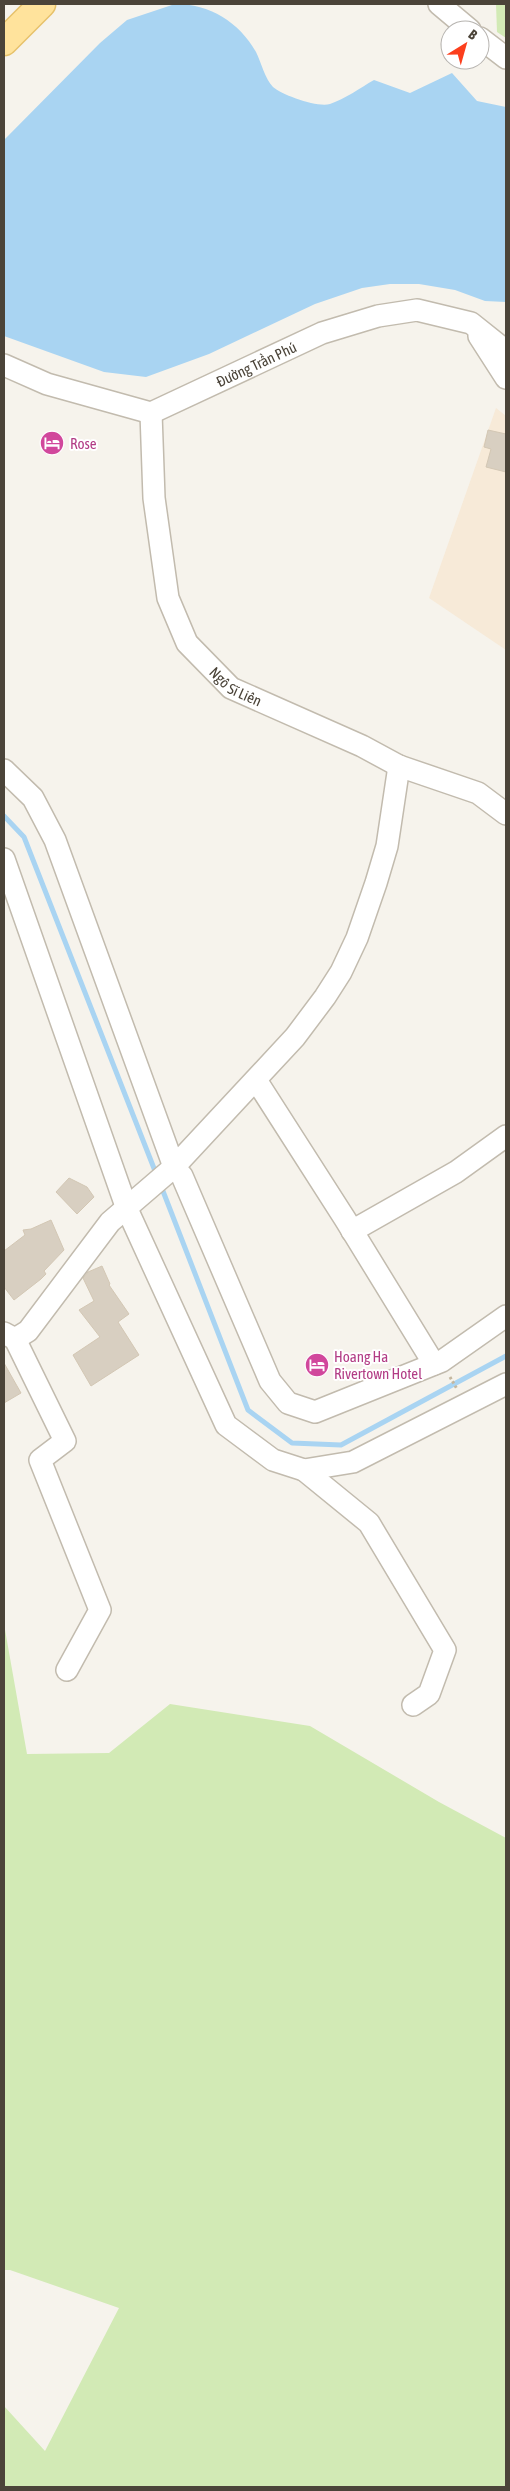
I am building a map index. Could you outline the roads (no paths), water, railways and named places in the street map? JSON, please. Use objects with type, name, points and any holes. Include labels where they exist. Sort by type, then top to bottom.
[{"type":"main road","points":[[4,42],[42,4]]},
{"type":"street","points":[[439,4],[458,20]]},
{"type":"street","points":[[490,46],[506,58]]},
{"type":"street","name":"Đường Trần Phú","points":[[152,413],[322,333],[378,316],[418,310],[471,323],[506,351]]},
{"type":"street","points":[[471,323],[506,378]]},
{"type":"street","points":[[4,365],[47,384],[152,413]]},
{"type":"street","name":"Ngô Sĩ Liên","points":[[152,413],[154,498],[168,598],[187,643],[231,688],[362,746],[399,766],[478,793],[506,814]]},
{"type":"street","points":[[67,1670],[100,1610],[40,1460],[66,1441],[10,1336],[28,1331],[110,1222],[171,1169],[295,1037],[325,997],[341,972],[358,938],[387,846],[399,766]]},
{"type":"street","points":[[4,770],[32,798],[55,840],[171,1169],[182,1176],[270,1381],[288,1403],[316,1412],[442,1370],[506,1316]]},
{"type":"street","points":[[4,859],[131,1205],[226,1425],[273,1460],[304,1470],[369,1523],[445,1650],[429,1694],[414,1705]]},
{"type":"street","points":[[256,1080],[442,1370]]},
{"type":"street","points":[[352,1231],[456,1172],[506,1136]]},
{"type":"street","points":[[304,1470],[353,1462],[506,1384]]},
{"type":"water","points":[[175,4],[200,7],[212,11],[232,24],[249,41],[256,52],[270,84],[284,94],[300,100],[324,105],[330,104],[374,80],[410,93],[452,73],[477,101],[506,107],[506,302],[485,301],[455,290],[419,284],[390,284],[362,288],[315,304],[209,354],[146,377],[104,372],[4,336],[4,140],[100,43],[127,20]]},
{"type":"waterway","points":[[4,816],[24,837],[157,1176]]},
{"type":"waterway","points":[[161,1186],[248,1410],[292,1443],[341,1445],[506,1356]]},
{"type":"place","name":"Rose","points":[[52,443]]},
{"type":"place","name":"Hoang Ha Rivertown Hotel","points":[[317,1365]]}]
